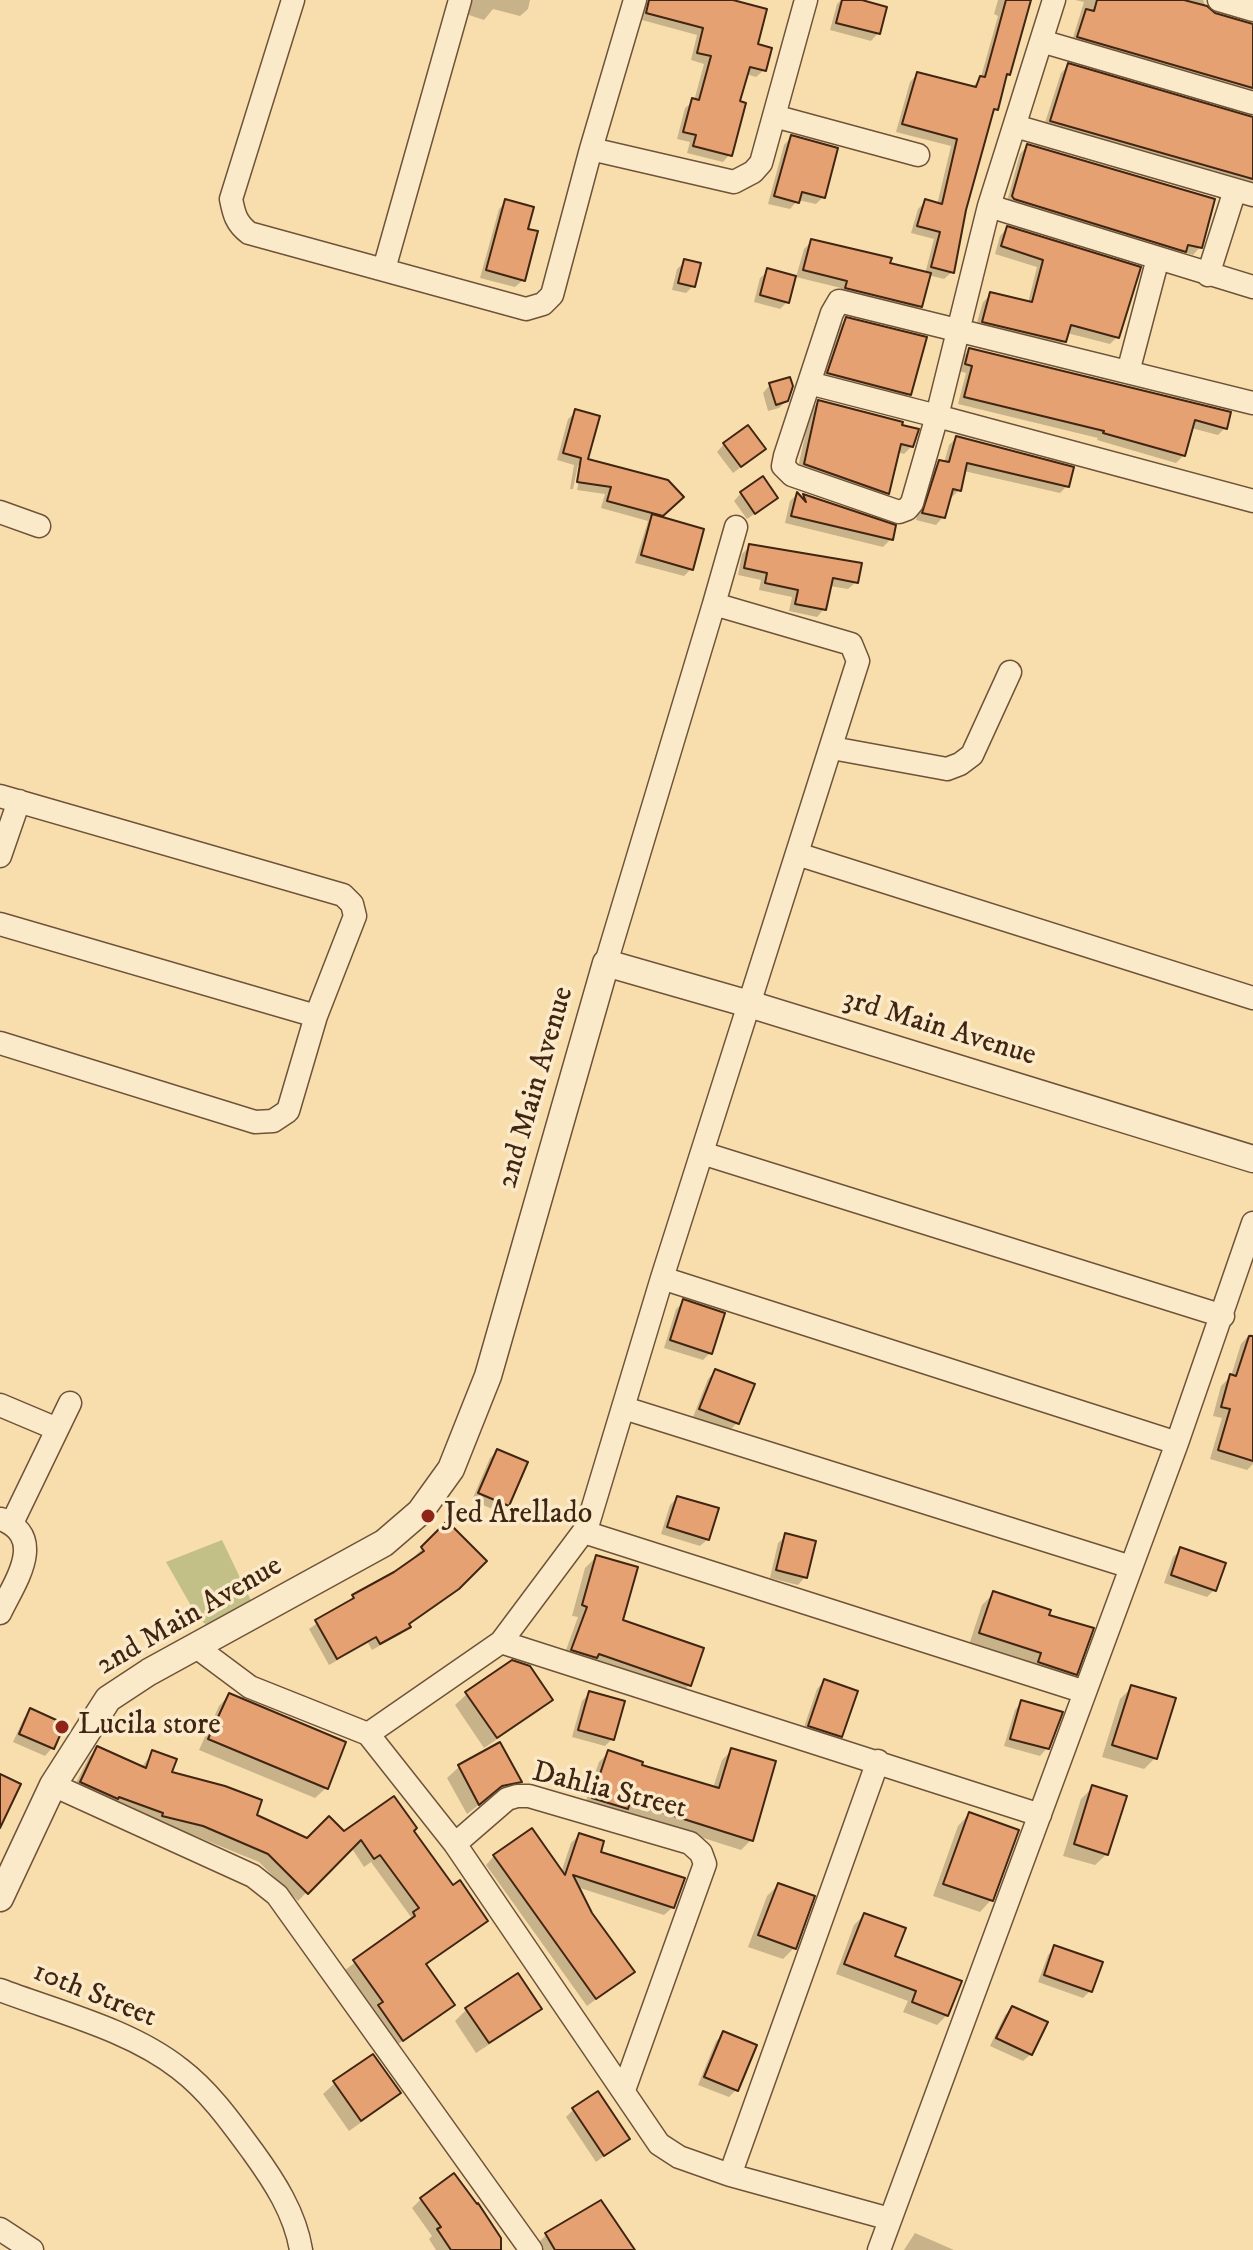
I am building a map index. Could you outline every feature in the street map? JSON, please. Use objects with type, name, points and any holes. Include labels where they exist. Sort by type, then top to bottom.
[{"type":"street","points":[[293,0],[231,199],[235,218],[249,233],[526,309],[543,304],[552,295],[635,0]]},
{"type":"street","points":[[384,269],[460,0]]},
{"type":"street","points":[[591,149],[734,182],[753,172],[761,163],[806,0]]},
{"type":"street","points":[[1054,0],[989,206],[959,330],[937,416],[912,503],[899,512],[792,475],[783,466],[834,306],[839,301],[959,330],[1253,403]]},
{"type":"street","points":[[1219,0],[1253,10]]},
{"type":"street","points":[[1041,41],[1253,103]]},
{"type":"street","points":[[774,116],[918,155]]},
{"type":"street","points":[[1015,126],[1244,193],[1208,275]]},
{"type":"street","points":[[989,206],[1253,287]]},
{"type":"street","points":[[1128,372],[1158,258]]},
{"type":"street","points":[[809,383],[1253,501]]},
{"type":"street","points":[[0,512],[39,526]]},
{"type":"street","name":"2nd Main Avenue","points":[[0,1898],[53,1785],[108,1699],[195,1646],[384,1543],[420,1512],[451,1469],[488,1376],[606,963],[736,527]]},
{"type":"street","points":[[368,1734],[501,1642],[584,1532],[832,748],[858,661],[851,644],[714,604]]},
{"type":"street","points":[[832,748],[947,769],[960,764],[972,755],[1010,672]]},
{"type":"street","points":[[0,856],[10,798],[343,895],[352,904],[355,916],[316,1016],[288,1111],[273,1121],[255,1122],[0,1043]]},
{"type":"street","points":[[797,854],[1253,998]]},
{"type":"street","points":[[0,924],[316,1016]]},
{"type":"street","name":"3rd Main Avenue","points":[[606,963],[1253,1159]]},
{"type":"street","points":[[702,1153],[1223,1316]]},
{"type":"street","points":[[879,2250],[1177,1443],[1253,1223]]},
{"type":"street","points":[[662,1278],[1177,1443]]},
{"type":"street","points":[[0,1613],[26,1560],[22,1535],[6,1521],[70,1403]]},
{"type":"street","points":[[0,1405],[57,1429]]},
{"type":"street","points":[[624,1408],[1131,1567]]},
{"type":"street","points":[[584,1532],[1085,1692]]},
{"type":"street","points":[[501,1642],[1040,1815]]},
{"type":"street","points":[[195,1646],[250,1687],[368,1734],[455,1844],[659,2144],[679,2157],[730,2175],[890,2219]]},
{"type":"street","points":[[730,2175],[878,1761]]},
{"type":"street","points":[[53,1785],[253,1876],[277,1895],[531,2250]]},
{"type":"street","name":"Dahlia Street","points":[[455,1844],[507,1799],[529,1796],[690,1843],[701,1853],[705,1864],[624,2090]]},
{"type":"street","name":"10th Street","points":[[0,1990],[143,2044],[181,2069],[218,2105],[277,2185],[301,2250]]},
{"type":"street","points":[[0,2229],[32,2250]]},
{"type":"shaded area","points":[[222,1540],[256,1611],[215,1632],[198,1618],[166,1562]]},
{"type":"building","points":[[649,0],[733,0],[767,9],[758,44],[772,48],[766,71],[750,67],[740,101],[746,103],[732,156],[693,146],[696,135],[683,132],[692,98],[699,100],[711,56],[697,53],[703,28],[646,13]]},
{"type":"building","points":[[842,0],[862,0],[887,7],[880,34],[836,23]]},
{"type":"building","points":[[1006,0],[1031,0],[1010,75],[1007,74],[998,110],[994,109],[966,210],[954,273],[931,267],[940,232],[917,226],[925,199],[942,204],[957,139],[902,124],[917,72],[976,87],[980,76],[985,77]]},
{"type":"building","points":[[1097,0],[1184,0],[1253,24],[1253,88],[1077,37],[1086,9],[1094,11]]},
{"type":"building","points":[[1068,63],[1253,117],[1253,179],[1050,121]]},
{"type":"building","points":[[791,135],[838,148],[825,198],[802,192],[799,203],[774,196]]},
{"type":"building","points":[[1027,144],[1215,199],[1202,248],[1188,245],[1186,252],[1014,199],[1012,196]]},
{"type":"building","points":[[505,199],[534,207],[528,229],[538,231],[525,281],[486,270]]},
{"type":"building","points":[[1007,226],[1141,267],[1119,338],[1071,325],[1066,342],[982,322],[990,292],[1032,302],[1043,260],[1001,246]]},
{"type":"building","points":[[811,239],[892,258],[890,263],[931,273],[922,307],[845,288],[847,281],[803,270]]},
{"type":"building","points":[[684,259],[701,263],[695,287],[678,283]]},
{"type":"building","points":[[767,268],[796,276],[789,303],[760,295]]},
{"type":"building","points":[[846,317],[927,337],[911,395],[827,373]]},
{"type":"building","points":[[969,348],[1231,412],[1227,429],[1195,420],[1185,456],[1104,431],[964,397],[972,366],[965,364]]},
{"type":"building","points":[[790,377],[793,386],[788,401],[776,405],[769,383]]},
{"type":"building","points":[[818,400],[919,429],[913,447],[901,444],[889,494],[804,464]]},
{"type":"building","points":[[575,409],[600,416],[588,459],[668,480],[684,497],[663,516],[607,501],[611,487],[577,482],[581,458],[563,453]]},
{"type":"building","points":[[748,425],[766,449],[741,467],[723,443]]},
{"type":"building","points":[[956,436],[1074,467],[1069,487],[967,463],[961,491],[953,489],[945,518],[922,513],[939,460],[949,462]]},
{"type":"building","points":[[763,476],[778,498],[755,514],[740,492]]},
{"type":"building","points":[[797,492],[806,502],[803,494],[896,525],[893,540],[791,516]]},
{"type":"building","points":[[652,514],[704,529],[693,570],[641,555]]},
{"type":"building","points":[[749,544],[862,563],[858,583],[833,578],[826,610],[795,604],[798,590],[765,583],[767,573],[744,568]]},
{"type":"building","points":[[683,1299],[725,1313],[712,1354],[670,1340]]},
{"type":"building","points":[[1249,1336],[1253,1336],[1253,1461],[1218,1450],[1230,1409],[1221,1407],[1230,1374],[1236,1376]]},
{"type":"building","points":[[715,1369],[755,1384],[739,1424],[699,1409]]},
{"type":"building","points":[[497,1449],[528,1462],[509,1506],[478,1493]]},
{"type":"building","points":[[677,1496],[719,1508],[709,1540],[667,1527]]},
{"type":"building","points":[[447,1521],[487,1561],[459,1589],[409,1624],[411,1627],[380,1644],[376,1637],[337,1659],[315,1620],[424,1551],[421,1547]]},
{"type":"building","points":[[785,1533],[816,1541],[807,1578],[776,1570]]},
{"type":"building","points":[[1180,1547],[1226,1563],[1216,1591],[1171,1575]]},
{"type":"building","points":[[596,1555],[638,1567],[623,1620],[704,1648],[691,1686],[599,1654],[597,1658],[571,1650],[587,1607],[582,1605]]},
{"type":"building","points":[[993,1591],[1051,1610],[1049,1615],[1094,1628],[1077,1675],[1038,1662],[1041,1653],[979,1633]]},
{"type":"building","points":[[512,1660],[530,1666],[553,1700],[497,1738],[465,1692]]},
{"type":"building","points":[[824,1679],[858,1691],[842,1737],[808,1726]]},
{"type":"building","points":[[1131,1685],[1176,1698],[1157,1759],[1112,1745]]},
{"type":"building","points":[[589,1691],[625,1701],[614,1740],[578,1730]]},
{"type":"building","points":[[229,1693],[346,1742],[328,1789],[208,1739]]},
{"type":"building","points":[[1021,1700],[1063,1712],[1049,1749],[1010,1739]]},
{"type":"building","points":[[30,1708],[65,1724],[54,1749],[19,1734]]},
{"type":"building","points":[[500,1742],[522,1782],[502,1786],[479,1805],[458,1765]]},
{"type":"building","points":[[97,1746],[146,1768],[152,1750],[177,1759],[172,1772],[262,1800],[257,1815],[307,1838],[329,1816],[344,1831],[394,1796],[417,1828],[414,1831],[453,1885],[460,1880],[488,1921],[426,1964],[455,2005],[403,2041],[378,2005],[383,2002],[353,1960],[415,1916],[413,1912],[419,1908],[380,1855],[374,1859],[361,1840],[308,1894],[268,1854],[203,1826],[162,1816],[163,1813],[118,1799],[80,1782]]},
{"type":"building","points":[[731,1748],[776,1761],[753,1841],[630,1802],[628,1809],[592,1798],[608,1750],[643,1762],[642,1765],[719,1788]]},
{"type":"building","points":[[0,1774],[21,1784],[0,1828]]},
{"type":"building","points":[[1092,1785],[1127,1796],[1108,1855],[1074,1844]]},
{"type":"building","points":[[969,1812],[1019,1830],[993,1901],[943,1884]]},
{"type":"building","points":[[532,1828],[565,1875],[579,1833],[604,1841],[601,1852],[685,1878],[674,1908],[573,1875],[592,1913],[635,1972],[596,1999],[493,1855]]},
{"type":"building","points":[[778,1883],[815,1896],[796,1949],[758,1935]]},
{"type":"building","points":[[864,1913],[906,1928],[895,1956],[962,1981],[948,2016],[912,2002],[916,1991],[844,1964]]},
{"type":"building","points":[[1054,1945],[1103,1962],[1092,1992],[1044,1975]]},
{"type":"building","points":[[518,1973],[542,2009],[489,2043],[465,2008]]},
{"type":"building","points":[[1012,2006],[1048,2022],[1032,2055],[996,2038]]},
{"type":"building","points":[[723,2031],[757,2045],[738,2091],[704,2077]]},
{"type":"building","points":[[373,2054],[401,2093],[361,2121],[333,2081]]},
{"type":"building","points":[[598,2091],[630,2139],[604,2156],[572,2108]]},
{"type":"building","points":[[454,2173],[501,2238],[501,2250],[451,2250],[437,2229],[441,2227],[420,2198]]},
{"type":"building","points":[[601,2200],[635,2250],[555,2250],[545,2233]]},
{"type":"place","name":"Jed Arellado","points":[[428,1516]]},
{"type":"place","name":"Lucila store","points":[[62,1727]]}]
